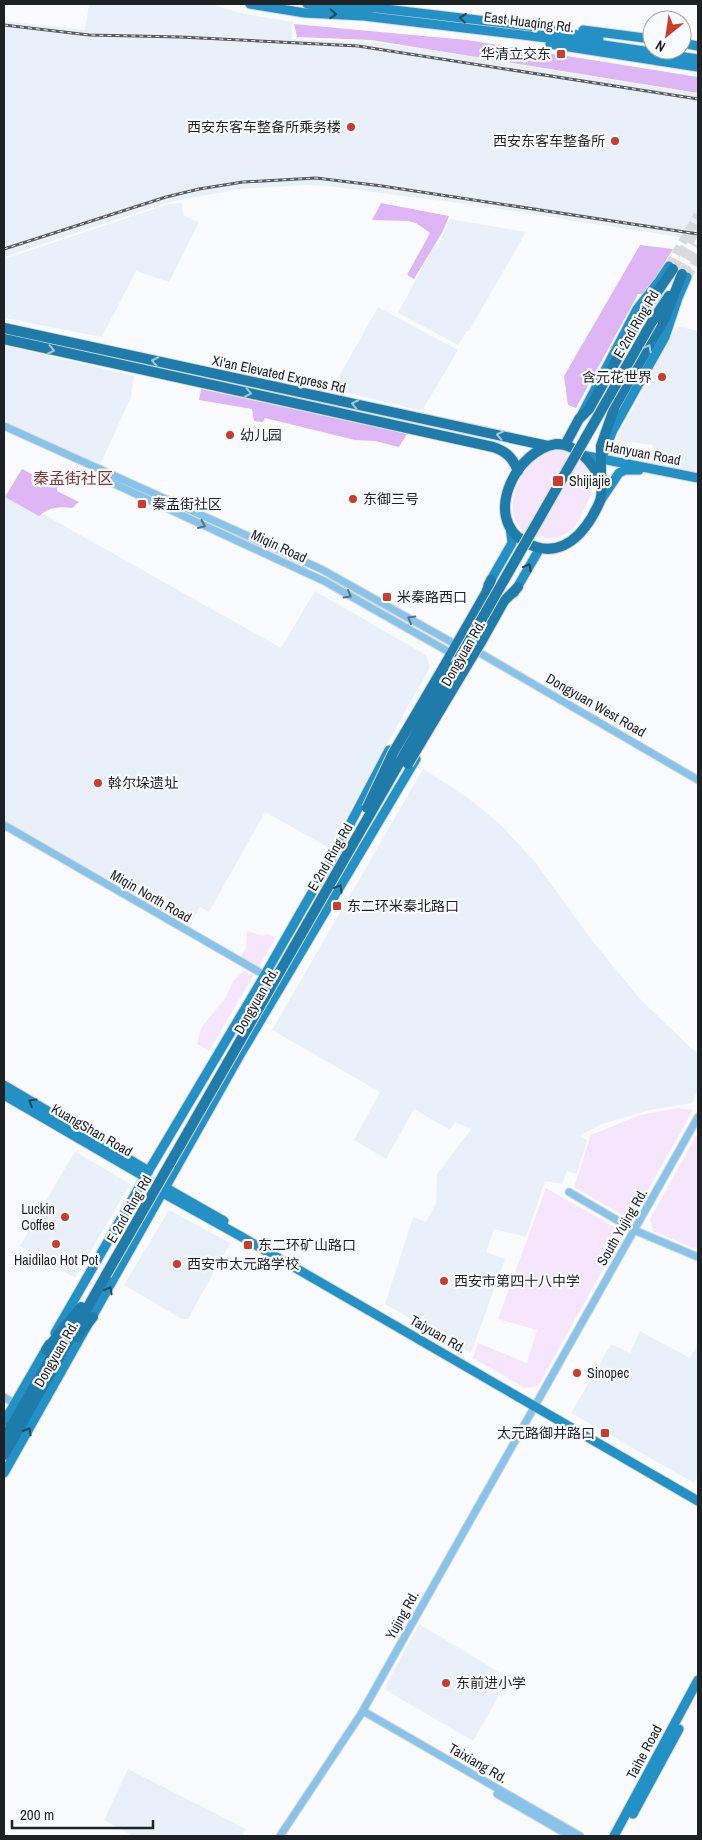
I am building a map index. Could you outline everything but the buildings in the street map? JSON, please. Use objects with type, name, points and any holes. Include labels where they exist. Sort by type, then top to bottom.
[{"type":"highway","points":[[565,445],[579,420],[589,408],[642,314],[665,281],[678,272]]},
{"type":"highway","points":[[601,490],[593,467],[582,455],[565,445],[548,446],[532,455],[518,471],[508,488],[505,500],[510,526],[514,533],[524,542],[540,548],[557,548],[571,543],[585,528],[599,503],[601,490],[601,446],[615,406],[665,318],[678,272]]},
{"type":"highway","name":"E 2nd Ring Rd","points":[[4,1455],[59,1359],[104,1273],[678,272]]},
{"type":"highway","name":"E 2nd Ring Rd","points":[[650,319],[665,281]]},
{"type":"highway","name":"Xi'an Elevated Express Rd","points":[[4,328],[548,446]]},
{"type":"highway","name":"Xi'an Elevated Express Rd","points":[[4,339],[493,447],[509,455],[515,462],[518,471]]},
{"type":"highway","points":[[370,808],[393,753],[446,663],[491,580]]},
{"type":"highway","points":[[370,808],[403,772],[504,601],[518,587]]},
{"type":"highway","name":"E 2nd Ring Rd","points":[[4,1438],[81,1307],[104,1273]]},
{"type":"highway","points":[[46,1350],[81,1307]]},
{"type":"highway","points":[[59,1359],[93,1316]]},
{"type":"main road","name":"East Huaqing Rd.","points":[[250,4],[377,8],[529,26],[597,41]]},
{"type":"main road","name":"East Huaqing Rd.","points":[[308,6],[372,17],[511,35],[597,41]]},
{"type":"main road","points":[[529,26],[577,29],[642,38]]},
{"type":"main road","points":[[511,35],[563,47],[698,67]]},
{"type":"main road","points":[[597,41],[642,45]]},
{"type":"main road","points":[[597,41],[698,59]]},
{"type":"main road","points":[[579,420],[584,406],[637,309],[660,281],[678,272],[678,298],[665,337],[613,430],[601,459]]},
{"type":"main road","points":[[610,420],[609,447],[613,453],[630,463]]},
{"type":"main road","name":"Hanyuan Road","points":[[582,455],[698,478]]},
{"type":"main road","name":"Hanyuan Road","points":[[599,503],[617,475],[625,470],[641,470],[698,483]]},
{"type":"main road","name":"Dongyuan Rd.","points":[[4,1422],[147,1174],[265,975],[338,847],[395,740],[512,543],[510,526]]},
{"type":"main road","name":"Dongyuan Rd.","points":[[4,1473],[164,1190],[540,548]]},
{"type":"main road","name":"KuangShan Road","points":[[4,1085],[147,1174],[164,1190]]},
{"type":"main road","name":"KuangShan Road","points":[[4,1095],[147,1174]]},
{"type":"main road","name":"Taiyuan Rd.","points":[[164,1190],[536,1404],[698,1494]]},
{"type":"main road","name":"Taiyuan Rd.","points":[[536,1404],[698,1501]]},
{"type":"main road","name":"Taihe Road","points":[[614,1836],[698,1680]]},
{"type":"main road","name":"Taihe Road","points":[[620,1836],[698,1693]]},
{"type":"street","name":"Miqin Road","points":[[4,426],[321,569],[451,647]]},
{"type":"street","name":"Miqin Road","points":[[100,468],[108,482],[317,577],[451,647]]},
{"type":"street","points":[[141,497],[145,489]]},
{"type":"street","name":"Dongyuan West Road","points":[[480,653],[698,780]]},
{"type":"street","name":"Miqin North Road","points":[[4,825],[284,986]]},
{"type":"street","name":"South Yujing Rd.","points":[[536,1404],[698,1117]]},
{"type":"street","points":[[569,1192],[634,1230],[698,1257]]},
{"type":"street","points":[[4,1397],[15,1404]]},
{"type":"street","name":"Yujing Rd.","points":[[280,1836],[362,1712],[536,1404]]},
{"type":"street","name":"Taixiang Rd.","points":[[362,1712],[570,1836]]},
{"type":"street","name":"Taixiang Rd.","points":[[362,1712],[580,1836]]},
{"type":"shaded area","points":[[89,4],[211,4],[240,13],[293,22],[292,39],[378,43],[423,49],[698,94],[698,240],[474,205],[306,185],[241,189],[169,202],[4,257],[4,21],[85,30]]},
{"type":"shaded area","points":[[294,24],[467,40],[698,77],[698,93],[371,40],[297,37]]},
{"type":"shaded area","points":[[182,203],[183,215],[199,222],[169,282],[136,271],[102,337],[4,318],[4,259],[169,204]]},
{"type":"shaded area","points":[[381,203],[449,216],[443,231],[414,279],[407,275],[430,233],[416,223],[408,221],[372,220]]},
{"type":"shaded area","points":[[450,219],[526,232],[469,331],[467,331],[458,345],[398,313],[435,244],[439,244]]},
{"type":"shaded area","points":[[640,245],[673,249],[645,294],[638,294],[576,408],[568,405],[564,376]]},
{"type":"shaded area","points":[[378,307],[458,350],[422,411],[332,389]]},
{"type":"shaded area","points":[[677,326],[698,331],[698,473],[650,463],[653,445],[616,440]]},
{"type":"shaded area","points":[[4,345],[134,376],[131,397],[99,467],[4,423]]},
{"type":"shaded area","points":[[201,389],[407,434],[399,447],[375,441],[355,440],[265,418],[263,422],[254,421],[252,409],[199,400]]},
{"type":"shaded area","points":[[556,450],[571,454],[584,462],[592,475],[593,490],[579,521],[572,530],[561,536],[542,538],[530,534],[520,527],[515,519],[513,509],[514,498],[522,476],[535,459],[545,453]]},
{"type":"shaded area","points":[[22,469],[57,487],[57,491],[79,502],[72,508],[55,508],[39,516],[5,497]]},
{"type":"shaded area","points":[[4,492],[281,648],[315,591],[426,655],[430,667],[329,848],[265,812],[209,912],[200,907],[189,926],[4,820]]},
{"type":"shaded area","points":[[423,769],[467,797],[500,824],[535,862],[594,943],[642,1001],[698,1053],[698,1089],[692,1103],[650,1110],[602,1124],[579,1136],[587,1140],[577,1174],[567,1171],[562,1184],[545,1181],[526,1237],[494,1229],[486,1252],[505,1259],[471,1353],[385,1304],[413,1217],[426,1222],[436,1203],[437,1174],[471,1129],[455,1122],[450,1130],[414,1109],[386,1159],[354,1140],[380,1092],[272,1030]]},
{"type":"shaded area","points":[[247,931],[263,936],[268,934],[275,938],[259,967],[241,957],[246,948]]},
{"type":"shaded area","points":[[244,971],[253,976],[209,1051],[197,1044],[201,1028],[226,997],[233,981]]},
{"type":"shaded area","points":[[678,1108],[693,1110],[635,1213],[624,1216],[574,1187],[591,1135],[640,1115]]},
{"type":"shaded area","points":[[698,1132],[698,1250],[653,1231],[650,1219]]},
{"type":"shaded area","points":[[75,1151],[130,1184],[75,1278],[20,1246]]},
{"type":"shaded area","points":[[546,1188],[618,1229],[620,1239],[538,1386],[525,1388],[473,1358],[478,1343],[527,1363],[537,1330],[498,1319]]},
{"type":"shaded area","name":"西安市太元路学校","points":[[169,1210],[230,1243],[188,1319],[182,1319],[124,1285]]},
{"type":"shaded area","points":[[640,1331],[690,1358],[698,1343],[698,1475],[694,1483],[571,1413],[611,1344],[630,1353]]},
{"type":"shaded area","name":"东前进小学","points":[[419,1624],[509,1678],[473,1741],[384,1689]]},
{"type":"shaded area","points":[[128,1769],[246,1829],[242,1836],[133,1836],[104,1820]]},
{"type":"tunnel","points":[[669,266],[698,215]]},
{"type":"tunnel","points":[[673,269],[698,226]]},
{"type":"tunnel","points":[[682,274],[698,246]]},
{"type":"tunnel","points":[[687,277],[698,258]]},
{"type":"railway","points":[[4,25],[89,35],[180,37],[358,46],[698,99]]},
{"type":"railway","points":[[4,249],[166,197],[199,189],[243,182],[316,178],[382,186],[698,234]]},
{"type":"place","name":"华清立交东","points":[[561,54]]},
{"type":"place","name":"西安东客车整备所乘务楼","points":[[351,127]]},
{"type":"place","name":"西安东客车整备所","points":[[615,141]]},
{"type":"place","name":"含元花世界","points":[[662,377]]},
{"type":"place","name":"幼儿园","points":[[230,435]]},
{"type":"place","name":"Shijiajie","points":[[558,481]]},
{"type":"place","name":"东御三号","points":[[353,499]]},
{"type":"place","name":"秦孟街社区","points":[[142,504]]},
{"type":"place","name":"米秦路西口","points":[[387,597]]},
{"type":"place","name":"斡尔垛遗址","points":[[98,783]]},
{"type":"place","name":"东二环米秦北路口","points":[[337,906]]},
{"type":"place","name":"Luckin Coffee","points":[[65,1217]]},
{"type":"place","name":"Haidilao Hot Pot","points":[[56,1244]]},
{"type":"place","name":"东二环矿山路口","points":[[248,1245]]},
{"type":"place","name":"西安市太元路学校","points":[[177,1264]]},
{"type":"place","name":"西安市第四十八中学","points":[[444,1281]]},
{"type":"place","name":"Sinopec","points":[[577,1373]]},
{"type":"place","name":"太元路御井路口","points":[[605,1433]]},
{"type":"place","name":"东前进小学","points":[[446,1683]]},
{"type":"district","name":"秦孟街社区","points":[[73,478]]}]
